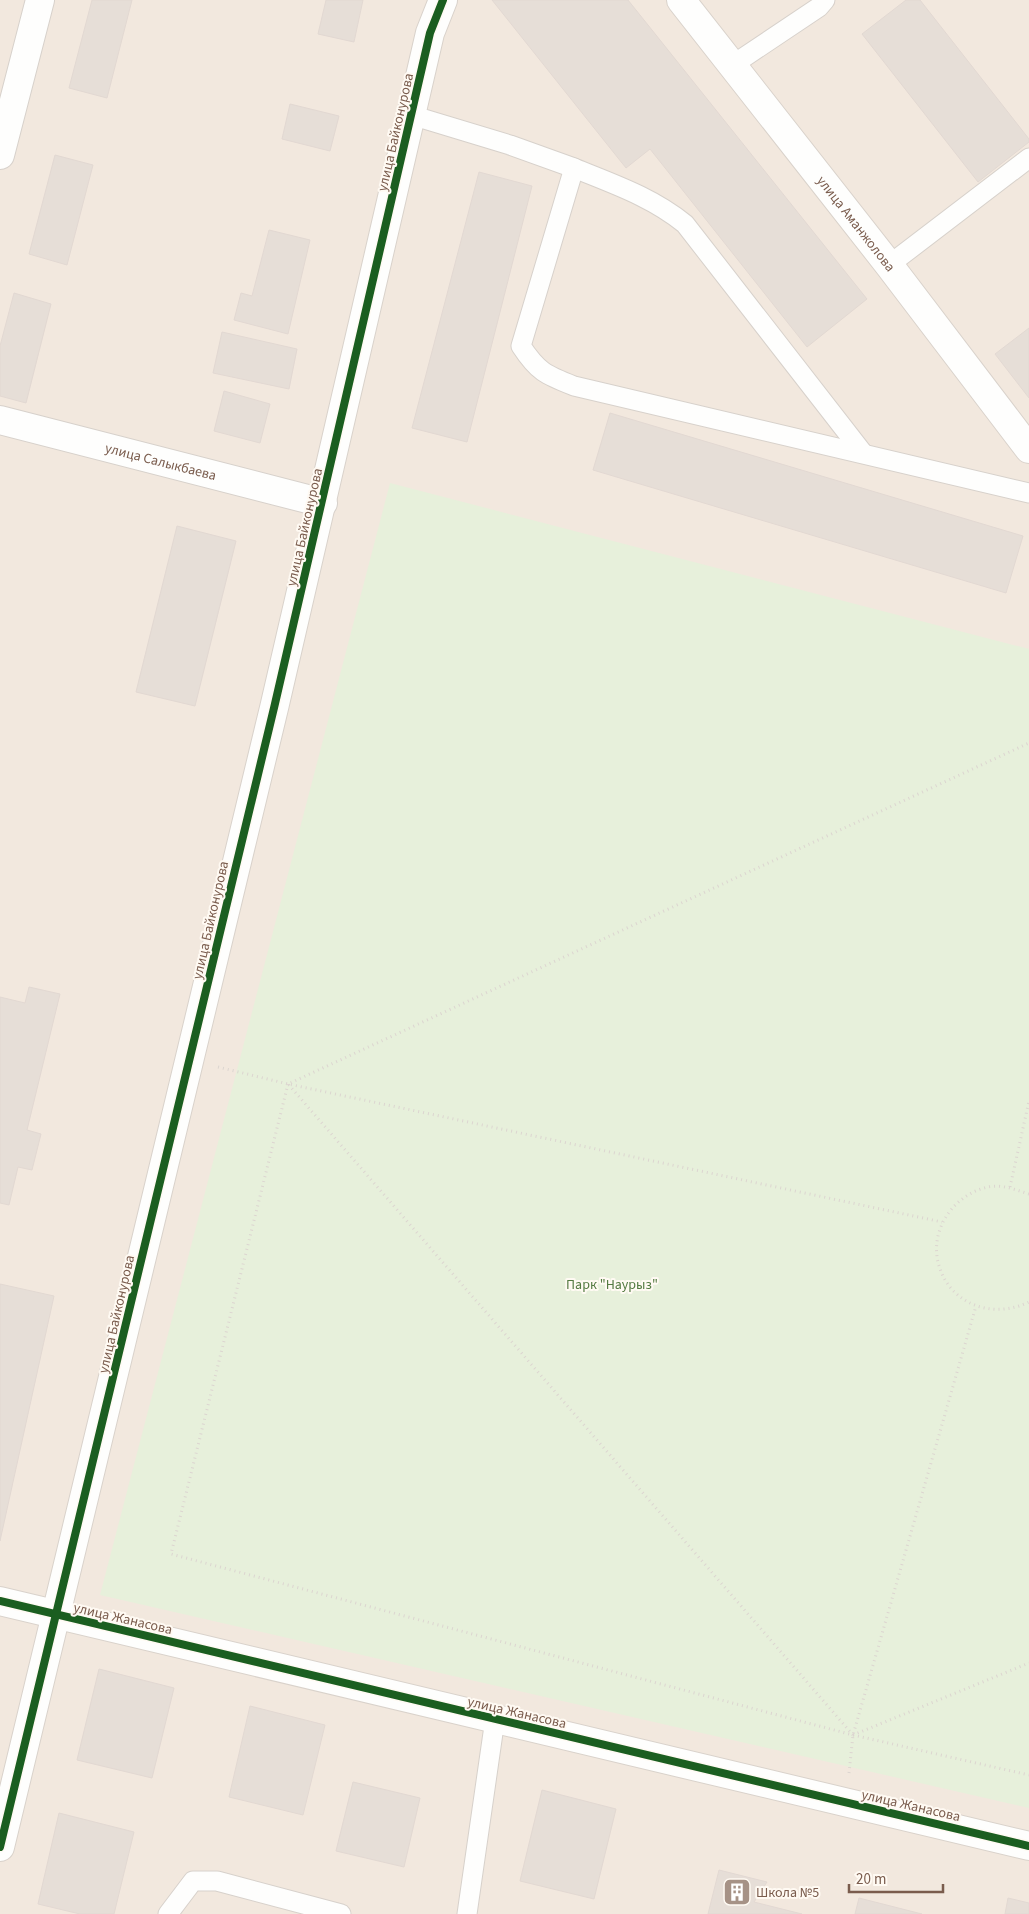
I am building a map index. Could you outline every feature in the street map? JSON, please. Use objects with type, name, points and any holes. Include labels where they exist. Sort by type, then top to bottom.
[{"type":"street","points":[[0,155],[40,0]]},
{"type":"street","name":"улица Байконурова","points":[[0,1847],[323,503],[430,33],[443,0]]},
{"type":"street","name":"улица Аманжолова","points":[[681,0],[889,265],[1029,449]]},
{"type":"street","name":"улица Салыкбаева","points":[[0,420],[323,503]]},
{"type":"street","name":"улица Жанасова","points":[[0,1601],[1029,1846]]},
{"type":"lane","points":[[731,66],[819,7],[825,0]]},
{"type":"lane","points":[[411,115],[510,145],[574,168],[637,193],[668,211],[685,224],[862,453]]},
{"type":"lane","points":[[889,265],[1029,158]]},
{"type":"lane","points":[[574,168],[521,346],[531,361],[548,376],[574,386],[1029,494]]},
{"type":"lane","points":[[467,1914],[495,1719]]},
{"type":"lane","points":[[168,1914],[193,1881],[217,1880],[341,1914]]},
{"type":"path","points":[[288,1084],[1029,743]]},
{"type":"path","points":[[189,1061],[288,1084],[942,1222]]},
{"type":"path","points":[[288,1084],[853,1735]]},
{"type":"path","points":[[288,1084],[171,1554],[853,1735],[1029,1775]]},
{"type":"path","points":[[1010,1187],[1029,1101]]},
{"type":"path","points":[[1029,1194],[1010,1187],[989,1187],[970,1193],[954,1206],[942,1222],[937,1242],[938,1262],[946,1281],[959,1296],[976,1306],[996,1310],[1016,1308],[1029,1302]]},
{"type":"path","points":[[845,1802],[853,1735],[976,1306]]},
{"type":"path","points":[[853,1735],[1029,1663]]},
{"type":"shaded area","points":[[0,0],[1029,0],[1029,1914],[0,1914]]},
{"type":"green space","name":"Парк \"Наурыз\"","points":[[390,483],[1029,649],[1029,1808],[100,1595]]},
{"type":"building","points":[[92,0],[132,0],[107,98],[69,88]]},
{"type":"building","points":[[326,0],[363,0],[354,42],[318,34]]},
{"type":"building","points":[[492,0],[628,0],[867,299],[807,347],[650,149],[626,168]]},
{"type":"building","points":[[906,0],[920,0],[1029,139],[1029,142],[978,182],[862,34]]},
{"type":"building","points":[[290,104],[339,116],[330,151],[282,139]]},
{"type":"building","points":[[55,155],[93,165],[67,265],[29,254]]},
{"type":"building","points":[[479,172],[532,186],[467,442],[412,428]]},
{"type":"building","points":[[269,230],[310,240],[288,334],[234,320],[241,293],[252,296]]},
{"type":"building","points":[[14,293],[51,304],[26,403],[0,396],[0,346]]},
{"type":"building","points":[[1029,328],[1029,398],[995,354]]},
{"type":"building","points":[[222,332],[297,349],[289,389],[213,373]]},
{"type":"building","points":[[224,391],[270,404],[260,443],[214,431]]},
{"type":"building","points":[[610,413],[1023,536],[1006,593],[593,470]]},
{"type":"building","points":[[177,526],[236,541],[195,706],[136,692]]},
{"type":"building","points":[[29,987],[60,994],[27,1130],[41,1134],[32,1170],[18,1167],[9,1205],[0,1203],[0,997],[25,1003]]},
{"type":"building","points":[[0,1284],[54,1296],[0,1541]]},
{"type":"building","points":[[99,1669],[174,1688],[152,1778],[77,1760]]},
{"type":"building","points":[[250,1706],[325,1725],[303,1815],[229,1797]]},
{"type":"building","points":[[353,1782],[420,1798],[404,1867],[336,1851]]},
{"type":"building","points":[[542,1790],[616,1809],[594,1899],[520,1881]]},
{"type":"building","points":[[59,1813],[134,1832],[114,1914],[80,1914],[38,1904]]},
{"type":"building","name":"Школа №5","points":[[719,1870],[767,1882],[754,1902],[802,1914],[708,1914]]},
{"type":"building","name":"Школа №5","points":[[859,1898],[922,1914],[855,1914]]},
{"type":"building","points":[[1008,1898],[1029,1903],[1029,1914],[1005,1914]]},
{"type":"cycle path","points":[[0,1847],[219,941],[430,33],[443,0]]},
{"type":"cycle path","points":[[0,1601],[1029,1846]]},
{"type":"place","name":"Школа №5","points":[[737,1892]]}]
